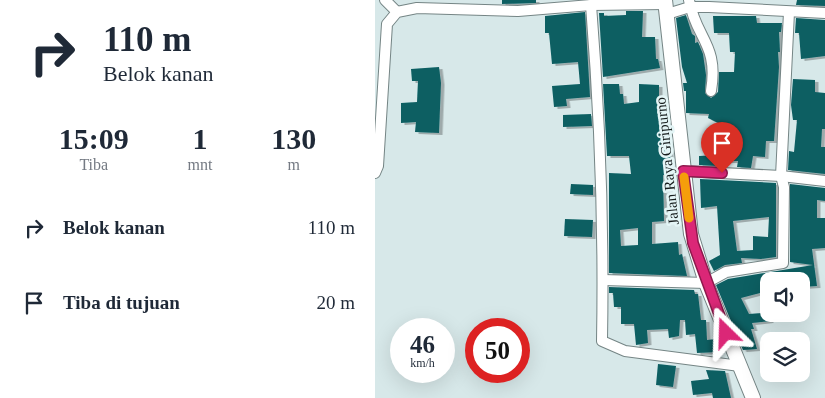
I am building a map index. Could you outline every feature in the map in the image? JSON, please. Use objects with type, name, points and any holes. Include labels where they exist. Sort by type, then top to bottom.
[{"type":"main road","name":"Jalan Raya Giripurno","points":[[666,6],[691,234],[706,283],[753,398]]},
{"type":"street","points":[[385,0],[397,12]]},
{"type":"street","points":[[375,173],[378,166],[387,24],[397,12],[417,8],[518,11],[591,6],[666,6],[713,3],[789,12],[825,13]]},
{"type":"street","points":[[693,5],[694,19],[712,54],[711,91]]},
{"type":"street","points":[[591,6],[599,99],[603,280],[601,341],[625,351],[740,366]]},
{"type":"street","points":[[603,280],[706,283],[729,272],[778,266],[784,261],[784,187],[781,176],[789,12]]},
{"type":"street","points":[[683,171],[781,176],[825,181]]},
{"type":"building","points":[[502,0],[536,0],[536,3],[502,4]]},
{"type":"building","points":[[797,0],[825,0],[825,6],[796,5]]},
{"type":"building","points":[[626,11],[643,11],[642,37],[655,37],[656,59],[658,59],[660,68],[603,77],[599,13],[604,13],[604,16],[626,15]]},
{"type":"building","points":[[585,12],[590,97],[566,99],[567,106],[554,107],[552,86],[580,84],[578,62],[552,64],[549,33],[545,33],[545,16]]},
{"type":"building","points":[[686,15],[692,34],[695,36],[695,43],[698,42],[703,54],[706,75],[705,93],[711,98],[718,92],[719,72],[734,72],[735,52],[730,52],[729,33],[714,33],[713,16],[756,16],[757,23],[782,23],[781,32],[779,32],[780,52],[778,52],[779,67],[774,141],[766,141],[765,157],[753,156],[751,168],[737,167],[738,161],[722,161],[728,128],[708,118],[709,114],[686,113],[686,91],[684,91],[683,83],[687,83],[682,67],[676,18]]},
{"type":"building","points":[[796,18],[825,20],[825,56],[801,59],[799,33],[795,33]]},
{"type":"building","points":[[439,67],[441,83],[439,133],[415,132],[416,122],[401,123],[401,103],[417,102],[418,81],[412,81],[411,69]]},
{"type":"building","points":[[793,79],[815,80],[815,92],[825,93],[825,129],[822,129],[821,147],[825,147],[825,174],[788,170],[789,151],[794,152],[797,120],[793,120],[791,105]]},
{"type":"building","points":[[603,84],[619,84],[624,104],[639,102],[639,84],[659,85],[659,101],[661,101],[665,147],[669,147],[671,162],[667,162],[669,174],[663,175],[664,221],[652,222],[652,244],[678,242],[679,255],[682,254],[687,276],[609,273],[609,173],[631,174],[629,156],[607,156]],"holes":[[[638,228],[638,245],[621,246],[620,230]]]},
{"type":"building","points":[[591,114],[592,126],[563,127],[563,115]]},
{"type":"building","points":[[717,155],[717,166],[699,165],[699,156]]},
{"type":"building","points":[[700,179],[776,183],[776,257],[761,259],[741,258],[742,263],[725,265],[714,271],[709,261],[720,255],[717,206],[701,208]],"holes":[[[769,217],[768,237],[753,236],[753,250],[737,251],[733,221]]]},
{"type":"building","points":[[571,184],[593,185],[593,195],[570,194]]},
{"type":"building","points":[[790,184],[825,188],[825,201],[817,200],[817,218],[825,218],[825,248],[812,249],[817,286],[810,286],[810,272],[770,272],[813,265],[790,262]]},
{"type":"building","points":[[565,219],[593,220],[592,237],[564,236]]},
{"type":"building","points":[[760,274],[760,293],[741,298],[749,314],[760,313],[761,322],[752,323],[754,329],[751,329],[757,349],[743,350],[716,285],[728,279]]},
{"type":"building","points":[[609,287],[694,290],[695,294],[698,294],[701,320],[706,320],[707,340],[716,339],[717,352],[697,353],[695,334],[686,335],[685,320],[680,320],[679,336],[669,338],[668,329],[647,330],[648,343],[636,345],[634,324],[621,324],[621,307],[614,307],[613,293],[609,293]]},
{"type":"building","points":[[658,364],[676,366],[673,387],[656,385]]},
{"type":"building","points":[[706,370],[725,371],[731,398],[713,398],[712,393],[693,395],[691,381],[709,379]]},
{"type":"slow traffic","points":[[684,177],[689,218]]},
{"type":"route","points":[[722,173],[683,171],[693,243],[706,283],[726,333]]}]
